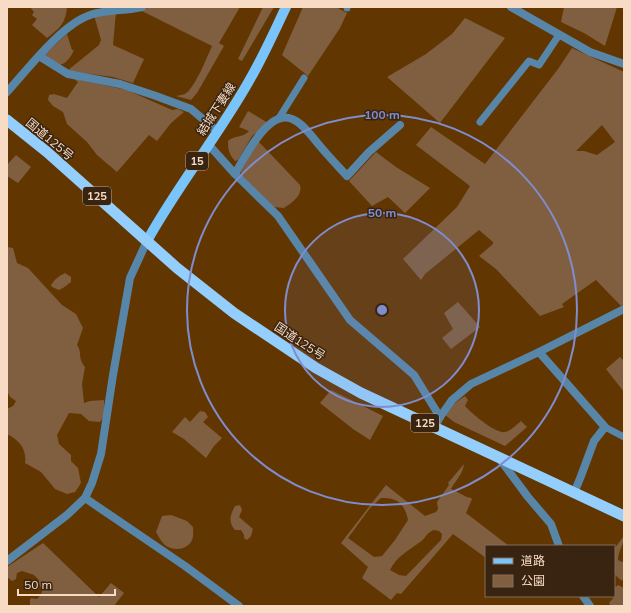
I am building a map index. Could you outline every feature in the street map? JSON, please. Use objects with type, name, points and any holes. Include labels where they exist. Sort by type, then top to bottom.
[{"type":"highway","name":"国道125号","points":[[7,120],[47,152],[172,264],[229,309],[316,368],[361,393],[624,516]]},
{"type":"main road","name":"結城下妻線","points":[[147,241],[163,212],[249,82],[286,7]]},
{"type":"street","points":[[7,92],[39,56],[65,30],[88,15],[110,10],[130,10],[142,7]]},
{"type":"street","points":[[510,7],[590,52],[624,64]]},
{"type":"street","points":[[39,56],[68,74],[120,84],[191,110],[217,131]]},
{"type":"street","points":[[235,174],[253,142],[267,127],[279,118],[292,118],[310,133],[347,176],[369,152],[400,125]]},
{"type":"street","points":[[208,144],[235,174],[278,216],[350,320],[414,375],[440,417]]},
{"type":"street","points":[[7,561],[67,515],[85,498],[92,483],[101,454],[130,278],[147,241]]},
{"type":"street","points":[[434,428],[452,400],[471,384],[624,309]]},
{"type":"street","points":[[539,352],[604,427],[594,442],[582,476],[574,493]]},
{"type":"street","points":[[497,456],[528,498],[551,524],[559,545]]},
{"type":"street","points":[[85,498],[185,566],[239,606]]},
{"type":"street","points":[[584,597],[590,606]]},
{"type":"lane","points":[[480,122],[529,61],[538,65],[559,35]]},
{"type":"lane","points":[[279,118],[304,78]]},
{"type":"lane","points":[[604,427],[624,437]]},
{"type":"green space","points":[[30,7],[67,7],[65,17],[61,25],[47,38],[32,25],[37,19],[32,15],[34,12]]},
{"type":"green space","points":[[151,7],[240,7],[219,43],[224,46],[197,93],[191,100],[176,96],[185,94],[193,86],[212,46],[140,10]]},
{"type":"green space","points":[[263,7],[274,7],[242,61],[238,59]]},
{"type":"green space","points":[[303,7],[336,7],[347,13],[340,28],[308,76],[282,55]]},
{"type":"green space","points":[[564,7],[617,7],[605,46],[584,33],[561,22]]},
{"type":"green space","points":[[116,11],[113,45],[144,59],[133,83],[113,77],[67,71],[99,45],[101,40],[94,15]]},
{"type":"green space","points":[[465,18],[505,38],[440,123],[387,77],[426,54],[452,34]]},
{"type":"green space","points":[[67,34],[72,50],[74,50],[68,60],[59,65],[44,55]]},
{"type":"green space","points":[[572,48],[624,72],[624,304],[621,306],[596,280],[562,304],[564,307],[540,316],[496,269],[479,256],[493,244],[493,242],[479,230],[425,274],[421,280],[403,259],[457,207],[470,186],[416,145],[431,127],[485,164],[558,69]],"holes":[[[602,125],[615,142],[597,155],[584,151],[576,151]]]},
{"type":"green space","points":[[74,79],[127,90],[172,110],[178,109],[184,112],[171,123],[157,141],[149,135],[117,172],[97,155],[87,142],[67,124],[63,112],[53,106],[48,100],[49,95],[54,94],[67,98],[78,82]]},
{"type":"green space","points":[[248,111],[268,123],[252,136],[238,160],[235,161],[229,152],[228,141],[244,135],[249,131],[239,127]]},
{"type":"green space","points":[[259,142],[300,185],[300,193],[298,196],[284,208],[274,207],[241,176],[241,172],[255,144]]},
{"type":"green space","points":[[376,152],[396,167],[430,188],[405,213],[388,197],[372,206],[349,181]]},
{"type":"green space","points":[[16,155],[31,167],[18,183],[7,176],[7,165]]},
{"type":"green space","points":[[7,247],[13,248],[17,263],[28,268],[62,305],[76,314],[83,328],[77,345],[80,351],[81,361],[85,367],[82,384],[84,403],[104,400],[104,416],[100,422],[89,421],[81,414],[69,413],[57,435],[59,444],[71,455],[71,461],[78,468],[81,483],[75,492],[67,494],[55,489],[41,472],[25,463],[25,453],[23,449],[15,439],[7,434],[7,409],[13,406],[16,401],[10,397],[7,391]]},
{"type":"green space","points":[[65,273],[71,277],[71,282],[59,290],[52,287],[51,285],[54,281]]},
{"type":"green space","points":[[458,302],[480,327],[451,349],[442,338],[453,329],[444,313]]},
{"type":"green space","points":[[620,357],[624,361],[624,392],[606,369]]},
{"type":"green space","points":[[331,390],[383,416],[370,440],[353,429],[320,403]]},
{"type":"green space","points":[[465,396],[468,400],[465,406],[478,418],[496,430],[505,432],[521,421],[527,427],[505,446],[454,422],[445,415],[449,407]]},
{"type":"green space","points":[[200,411],[205,412],[208,417],[203,422],[222,438],[214,446],[206,458],[184,439],[172,432],[185,417],[190,422]]},
{"type":"green space","points":[[464,464],[461,474],[451,489],[471,498],[472,499],[466,513],[508,545],[485,545],[485,557],[453,534],[401,594],[397,593],[391,600],[362,578],[368,567],[341,543],[386,485],[425,516],[436,512],[438,509],[437,502],[449,485],[448,483]],"holes":[[[381,498],[392,499],[403,506],[408,520],[382,556],[374,557],[348,538],[370,508]],[[434,530],[439,531],[442,534],[441,540],[406,576],[399,575],[390,570],[399,558],[430,532]]]},
{"type":"green space","points":[[240,505],[242,510],[239,517],[253,529],[251,536],[247,540],[244,538],[241,530],[235,530],[231,524],[232,512],[235,506]]},
{"type":"green space","points":[[171,515],[187,521],[193,527],[192,540],[185,547],[178,549],[166,546],[156,532],[162,516]]},
{"type":"green space","points":[[624,536],[618,560],[622,562],[624,561],[624,577],[622,581],[615,575],[615,548]]},
{"type":"green space","points":[[43,543],[99,597],[111,583],[124,593],[114,606],[30,606],[31,598],[37,599],[41,595],[42,591],[39,580],[34,575],[22,571],[17,573],[16,579],[12,581],[7,577],[7,567]]},
{"type":"green space","points":[[618,585],[624,588],[624,606],[611,606],[609,603],[615,597],[615,587]]}]
